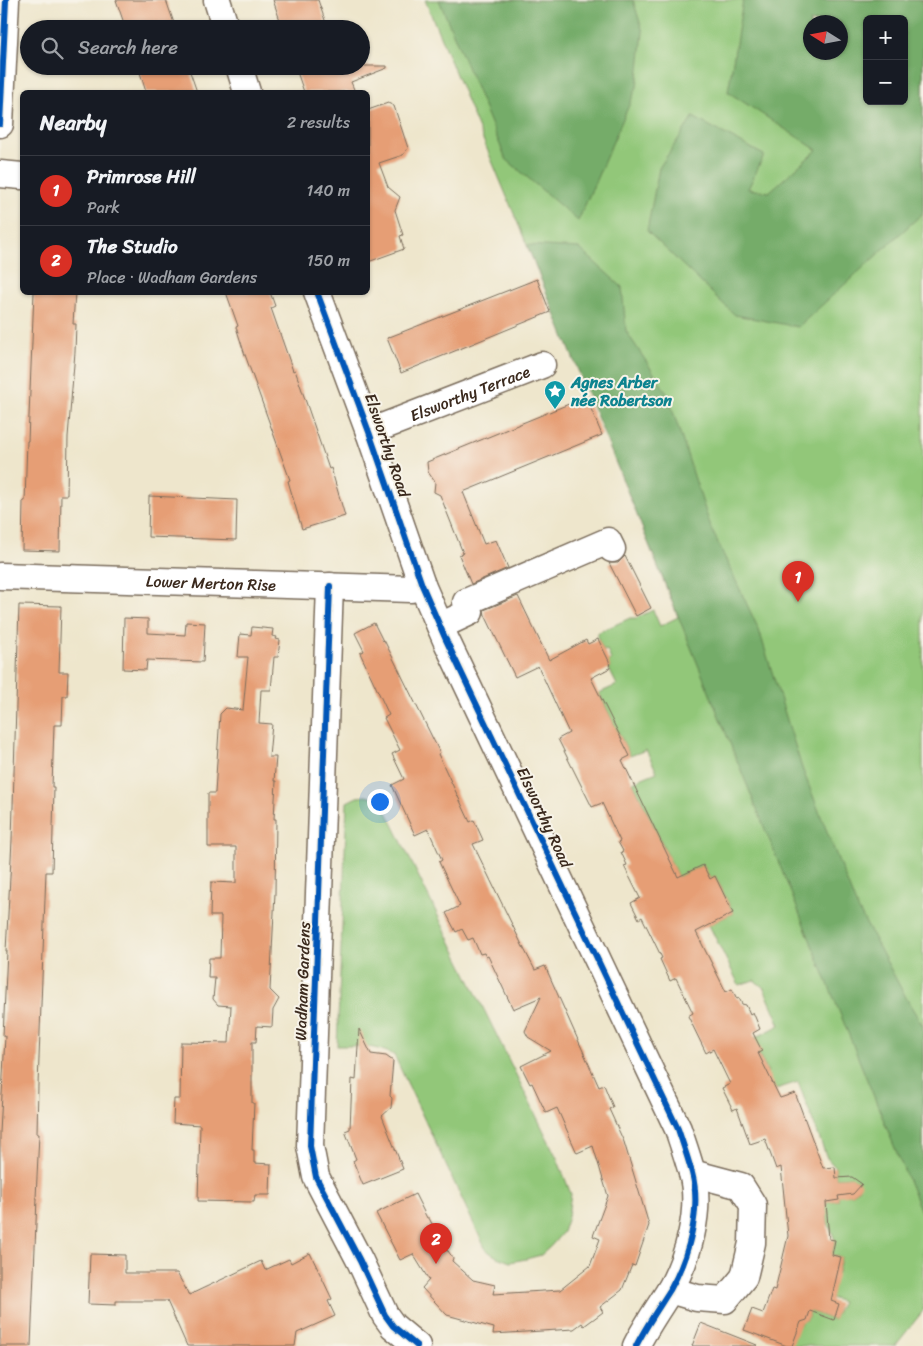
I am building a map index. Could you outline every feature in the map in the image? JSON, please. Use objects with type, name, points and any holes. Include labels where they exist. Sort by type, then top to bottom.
[{"type":"street","points":[[217,0],[223,20]]},
{"type":"street","points":[[0,122],[3,17]]},
{"type":"street","points":[[242,75],[247,90]]},
{"type":"street","points":[[0,174],[20,176]]},
{"type":"street","name":"Elsworthy Road","points":[[318,295],[369,432],[422,585],[678,1129],[692,1174],[694,1184],[694,1224],[683,1264],[670,1290],[647,1324],[636,1346]]},
{"type":"street","name":"Elsworthy Terrace","points":[[369,432],[542,365]]},
{"type":"street","points":[[440,626],[470,612],[466,602],[608,541],[612,549]]},
{"type":"street","name":"Lower Merton Rise","points":[[0,576],[411,589],[422,585]]},
{"type":"street","name":"Wadham Gardens","points":[[330,586],[310,1146],[316,1177],[356,1253],[385,1315],[393,1326],[417,1346]]},
{"type":"street","points":[[670,1290],[698,1298],[725,1300],[744,1276],[752,1243],[752,1205],[741,1186],[716,1178],[692,1174]]},
{"type":"green space","points":[[425,0],[923,0],[923,1311],[895,1346],[789,1346],[801,1322],[807,1320],[810,1311],[833,1320],[842,1302],[822,1295],[827,1271],[838,1273],[841,1257],[832,1255],[835,1240],[828,1222],[826,1202],[839,1200],[838,1195],[853,1194],[859,1188],[858,1181],[851,1177],[836,1178],[835,1167],[827,1158],[798,1082],[773,1090],[764,1073],[768,1072],[758,1053],[761,1051],[755,1038],[780,1025],[764,988],[754,980],[739,985],[709,925],[733,913],[715,876],[710,879],[703,865],[678,877],[633,782],[657,772],[646,750],[630,756],[599,693],[617,685],[609,669],[608,661],[611,660],[607,650],[604,651],[597,633],[653,610],[660,626],[678,617],[581,375]]},
{"type":"green space","points":[[439,0],[633,0],[643,32],[637,87],[578,221],[506,159]]},
{"type":"green space","points":[[743,0],[923,0],[923,213],[798,327],[735,315],[647,231],[659,168],[693,117],[764,155],[748,189],[769,192],[817,150],[728,92]]},
{"type":"green space","points":[[527,245],[579,248],[622,287],[626,331],[667,393],[711,528],[759,630],[802,768],[856,905],[923,1026],[923,1217]]},
{"type":"green space","points":[[366,796],[381,800],[557,1158],[571,1194],[568,1217],[563,1232],[541,1255],[510,1262],[486,1250],[394,1055],[373,1048],[337,1046],[347,802],[357,797]]},
{"type":"building","points":[[116,0],[166,0],[173,20],[123,20]]},
{"type":"building","points":[[273,0],[318,0],[325,20],[280,20]]},
{"type":"building","points":[[370,66],[387,66],[387,68],[370,75]]},
{"type":"building","points":[[141,75],[191,75],[196,90],[145,90]]},
{"type":"building","points":[[298,75],[369,75],[351,82],[354,90],[303,90]]},
{"type":"building","points":[[388,103],[394,106],[408,148],[403,155],[379,163],[388,187],[400,197],[395,210],[403,235],[400,236],[404,249],[370,261],[370,109]]},
{"type":"building","points":[[537,279],[550,312],[401,373],[387,338]]},
{"type":"building","points":[[34,295],[75,295],[73,324],[76,324],[75,352],[68,437],[67,495],[61,495],[60,551],[22,550],[23,501],[25,501]]},
{"type":"building","points":[[227,295],[271,295],[275,306],[271,308],[293,371],[295,370],[329,469],[331,468],[345,516],[302,529],[288,481],[290,480],[244,352],[236,327],[238,326]]},
{"type":"building","points":[[586,397],[602,435],[463,492],[484,544],[496,540],[508,568],[471,584],[459,555],[463,553],[440,495],[434,492],[435,482],[428,472],[427,462]]},
{"type":"building","points":[[149,496],[237,500],[236,540],[148,537]]},
{"type":"building","points":[[625,556],[651,608],[636,616],[609,563],[618,563]]},
{"type":"building","points":[[518,596],[549,660],[586,640],[588,644],[598,639],[609,661],[610,668],[591,678],[630,756],[622,760],[678,877],[703,865],[710,879],[715,876],[733,913],[696,932],[726,992],[732,989],[737,999],[739,998],[742,1004],[746,1005],[750,1014],[753,1012],[760,1029],[753,1033],[762,1051],[758,1053],[780,1098],[795,1093],[823,1168],[835,1167],[836,1178],[852,1177],[862,1184],[853,1194],[838,1196],[839,1200],[826,1202],[829,1239],[835,1240],[832,1255],[841,1257],[831,1301],[839,1304],[834,1320],[810,1311],[807,1320],[801,1322],[792,1346],[787,1346],[744,1330],[752,1309],[763,1313],[772,1289],[775,1290],[788,1236],[781,1167],[776,1169],[765,1139],[750,1144],[737,1108],[733,1110],[722,1088],[730,1084],[713,1049],[706,1053],[688,1016],[693,1013],[676,978],[670,981],[660,959],[662,958],[642,917],[639,919],[631,903],[640,898],[624,866],[627,865],[618,842],[620,841],[602,803],[592,807],[558,739],[569,733],[538,666],[515,677],[485,615],[484,610]]},
{"type":"building","points":[[19,605],[61,606],[59,672],[68,672],[67,696],[63,696],[62,725],[54,725],[52,872],[46,872],[31,1346],[0,1346],[0,1133],[5,1036],[3,1036],[12,840]]},
{"type":"building","points":[[124,618],[148,619],[148,633],[185,635],[186,622],[205,623],[203,662],[147,660],[146,670],[123,669]]},
{"type":"building","points":[[374,623],[440,753],[438,754],[470,822],[474,820],[483,840],[473,844],[522,945],[535,970],[545,966],[599,1087],[604,1085],[613,1107],[609,1109],[624,1142],[649,1225],[635,1266],[632,1265],[622,1290],[600,1307],[603,1312],[584,1326],[582,1323],[574,1329],[493,1334],[494,1328],[447,1315],[422,1288],[429,1280],[413,1254],[400,1260],[376,1213],[415,1194],[435,1230],[429,1242],[448,1251],[453,1258],[452,1261],[473,1280],[495,1285],[493,1294],[560,1290],[590,1266],[600,1239],[593,1236],[608,1196],[593,1146],[577,1153],[557,1108],[546,1113],[532,1083],[530,1084],[521,1066],[551,1051],[528,1037],[525,1031],[541,997],[513,1009],[488,956],[486,957],[484,953],[480,954],[473,938],[468,940],[462,929],[456,932],[446,913],[460,906],[439,862],[442,860],[428,829],[415,835],[392,785],[404,779],[392,754],[400,750],[384,718],[389,715],[360,653],[364,651],[355,633]]},
{"type":"building","points":[[252,627],[273,629],[272,636],[280,640],[278,657],[274,657],[271,690],[261,690],[259,723],[272,724],[269,757],[276,757],[274,781],[276,781],[274,819],[276,819],[275,893],[270,990],[279,999],[273,1010],[272,1027],[257,1026],[256,1042],[252,1042],[252,1103],[254,1103],[252,1150],[254,1150],[254,1163],[271,1164],[270,1195],[255,1195],[254,1202],[198,1201],[200,1125],[173,1123],[174,1099],[180,1099],[181,1042],[229,1043],[231,1006],[218,1005],[213,999],[215,978],[208,978],[209,958],[220,958],[221,916],[210,916],[211,882],[236,883],[236,847],[208,847],[208,793],[215,793],[220,714],[226,708],[243,710],[248,657],[238,657],[240,634],[251,635]]},
{"type":"building","points":[[359,1029],[371,1054],[386,1056],[393,1061],[390,1096],[392,1098],[391,1108],[382,1116],[403,1169],[363,1185],[353,1161],[356,1159],[345,1131],[350,1129],[352,1079],[356,1080]]},
{"type":"building","points":[[310,1253],[332,1299],[328,1301],[335,1316],[297,1333],[295,1346],[187,1346],[167,1301],[116,1301],[116,1305],[88,1304],[90,1254],[125,1255],[125,1273],[177,1273],[189,1295],[261,1261],[265,1270],[289,1259],[291,1263]]},
{"type":"building","points":[[701,1323],[757,1345],[692,1346]]},
{"type":"cycle path","points":[[0,124],[6,0]]},
{"type":"cycle path","points":[[318,295],[369,432],[422,585],[446,640],[678,1129],[689,1162],[695,1187],[695,1202],[692,1233],[688,1249],[677,1277],[636,1346]]},
{"type":"cycle path","points":[[330,586],[310,1146],[316,1177],[360,1261],[385,1315],[393,1326],[417,1346]]},
{"type":"place","name":"Agnes Arber née Robertson","points":[[555,410]]},
{"type":"place","name":"Primrose Hill","points":[[798,602]]},
{"type":"place","name":"The Studio","points":[[436,1264]]}]
